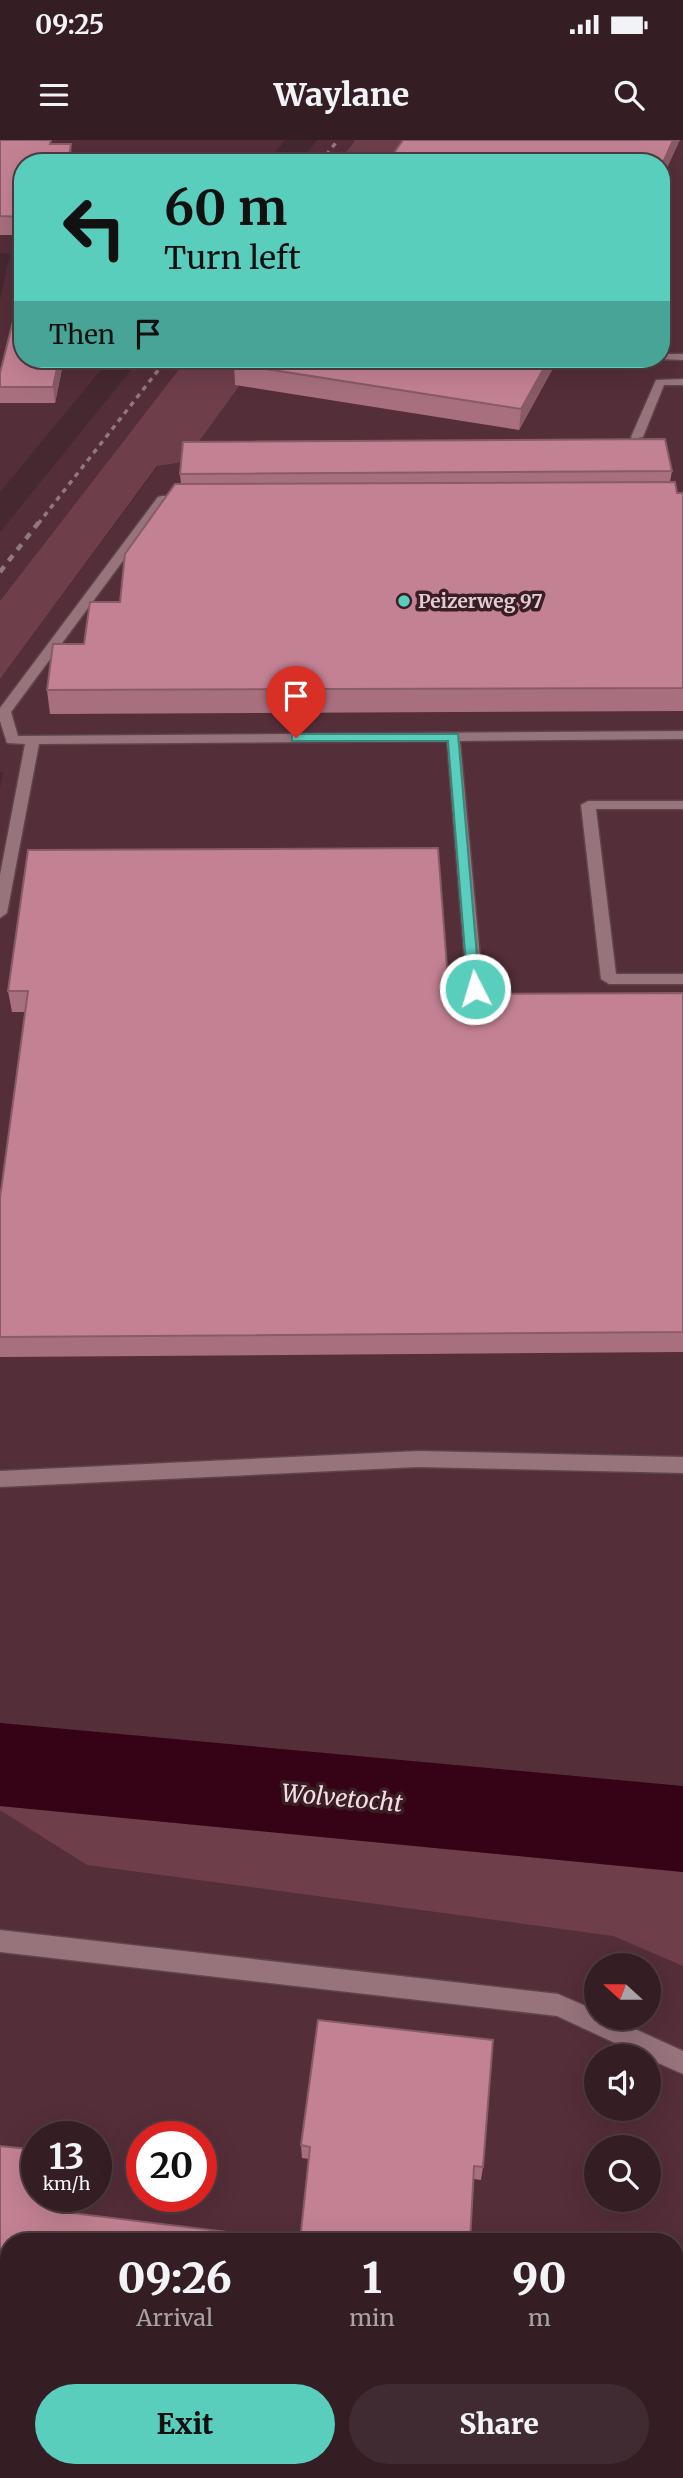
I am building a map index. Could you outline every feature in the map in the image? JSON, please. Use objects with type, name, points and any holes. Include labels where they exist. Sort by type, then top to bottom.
[{"type":"lane","points":[[637,437],[660,382],[683,382]]},
{"type":"lane","points":[[203,500],[162,500],[4,712],[12,740],[683,735]]},
{"type":"lane","points":[[453,737],[475,989]]},
{"type":"lane","points":[[0,913],[33,740]]},
{"type":"lane","points":[[683,805],[588,805],[609,979],[683,979]]},
{"type":"lane","points":[[0,1479],[418,1459],[683,1465]]},
{"type":"lane","points":[[0,1941],[558,2005],[683,2063]]},
{"type":"shaded area","points":[[0,140],[285,140],[274,154],[14,154],[14,368],[103,368],[0,492],[0,300],[10,254],[0,253]]},
{"type":"shaded area","points":[[317,140],[355,140],[345,154],[306,154]]},
{"type":"shaded area","points":[[355,140],[417,140],[407,154],[345,154]]},
{"type":"shaded area","points":[[417,140],[683,140],[683,2233],[0,2233],[0,788],[3,773],[0,772],[0,679],[158,466],[184,462],[252,368],[670,368],[670,154],[566,154]]},
{"type":"shaded area","points":[[133,368],[180,368],[0,601],[0,532]]},
{"type":"shaded area","points":[[180,368],[252,368],[184,462],[157,466],[0,679],[0,601]]},
{"type":"shaded area","points":[[0,1806],[683,1872],[683,1966],[662,1957],[662,1953],[653,1953],[613,1936],[87,1865],[0,1810]]},
{"type":"water","name":"Wolvetocht","points":[[0,1723],[683,1786],[683,1872],[0,1806]]},
{"type":"building","points":[[0,140],[51,140],[50,144],[71,144],[69,154],[14,154],[14,217],[0,216]]},
{"type":"building","points":[[403,140],[673,140],[667,154],[393,154]]},
{"type":"building","points":[[14,317],[14,368],[57,368],[53,387],[0,387],[0,373]]},
{"type":"building","points":[[260,368],[544,368],[521,409]]},
{"type":"building","points":[[665,439],[672,471],[180,474],[183,442]]},
{"type":"building","name":"Peizerweg 97","points":[[675,482],[677,493],[683,493],[683,688],[47,690],[53,644],[84,644],[90,602],[120,602],[125,554],[175,484]]},
{"type":"building","points":[[438,848],[449,994],[683,993],[683,1332],[0,1337],[0,1198],[28,991],[8,991],[28,850]]},
{"type":"building","points":[[318,2020],[493,2040],[483,2167],[474,2166],[470,2233],[301,2233],[310,2147],[301,2145]]},
{"type":"building","points":[[0,2146],[21,2148],[21,2212],[63,2212],[235,2233],[0,2233]]},
{"type":"railway","points":[[327,154],[338,140]]},
{"type":"railway","points":[[38,524],[160,368]]},
{"type":"railway","points":[[0,572],[39,522]]},
{"type":"place","name":"Peizerweg 97","points":[[404,601]]},
{"type":"route","points":[[296,738],[453,737],[475,989]]}]
